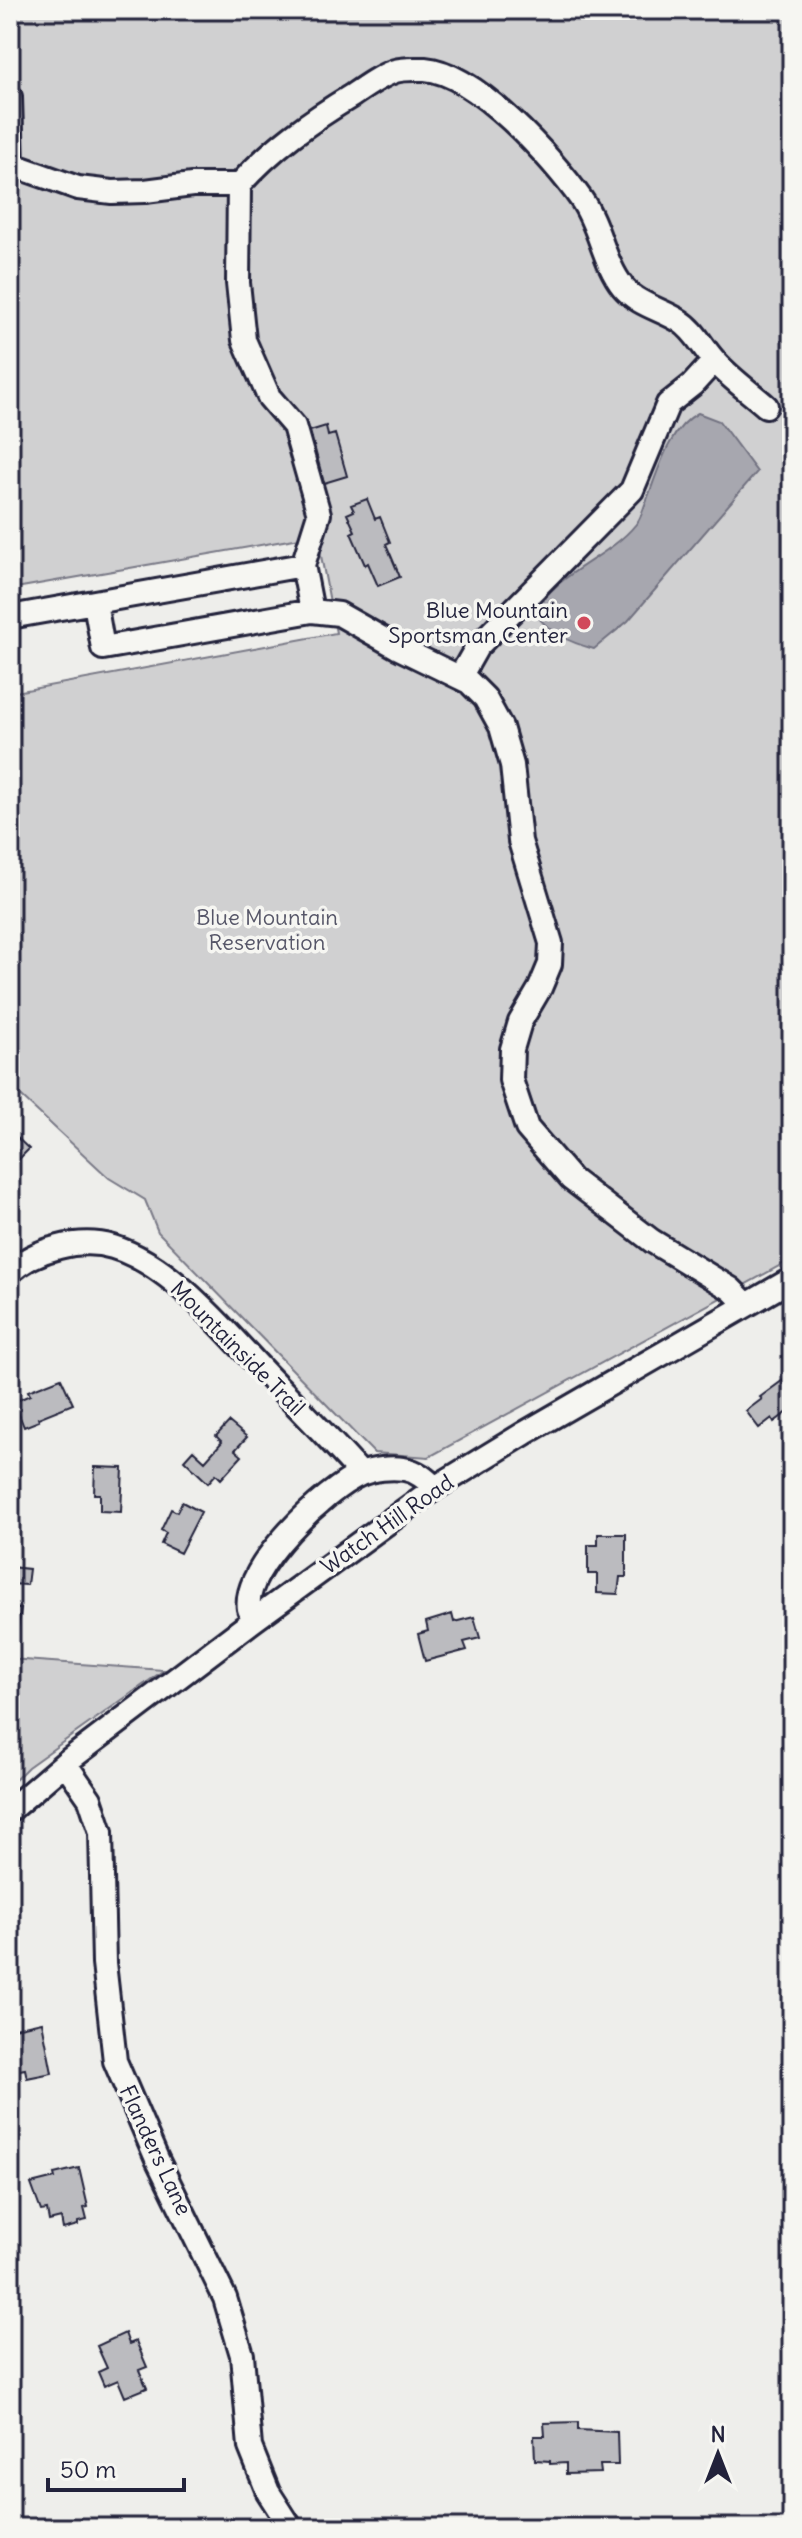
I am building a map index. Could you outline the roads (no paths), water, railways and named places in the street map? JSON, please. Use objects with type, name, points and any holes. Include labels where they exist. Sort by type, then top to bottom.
[{"type":"street","points":[[312,611],[303,565],[319,514],[294,426],[264,387],[241,328],[239,185],[263,158],[299,130],[384,75],[399,70],[428,69],[448,75],[487,99],[523,131],[579,197],[593,218],[623,287],[634,298],[681,321],[700,340],[714,361],[766,406]]},
{"type":"street","points":[[10,97],[11,165],[78,188],[112,192],[192,185],[239,185]]},
{"type":"street","points":[[460,677],[477,647],[632,490],[668,404],[692,385],[714,361]]},
{"type":"street","points":[[10,617],[303,565]]},
{"type":"street","points":[[95,603],[103,648],[312,611],[339,614],[397,647],[460,677],[485,698],[501,727],[512,765],[520,841],[551,943],[550,964],[520,1022],[512,1049],[511,1080],[527,1128],[571,1179],[652,1241],[731,1289],[746,1304]]},
{"type":"street","name":"Mountainside Trail","points":[[10,1272],[21,1263],[65,1245],[89,1243],[114,1247],[149,1264],[195,1301],[361,1474]]},
{"type":"street","name":"Watch Hill Road","points":[[10,1810],[65,1763],[435,1488],[792,1279]]},
{"type":"street","points":[[254,1620],[249,1609],[255,1582],[293,1526],[315,1505],[361,1474],[385,1469],[405,1469],[422,1475],[435,1488]]},
{"type":"street","name":"Flanders Lane","points":[[65,1763],[90,1799],[101,1832],[104,1963],[115,2061],[157,2159],[225,2298],[242,2355],[250,2447],[268,2492],[291,2528]]},
{"type":"place","name":"Blue Mountain Sportsman Center","points":[[584,623]]},
{"type":"park label","name":"Blue Mountain Reservation","points":[[267,930]]}]
